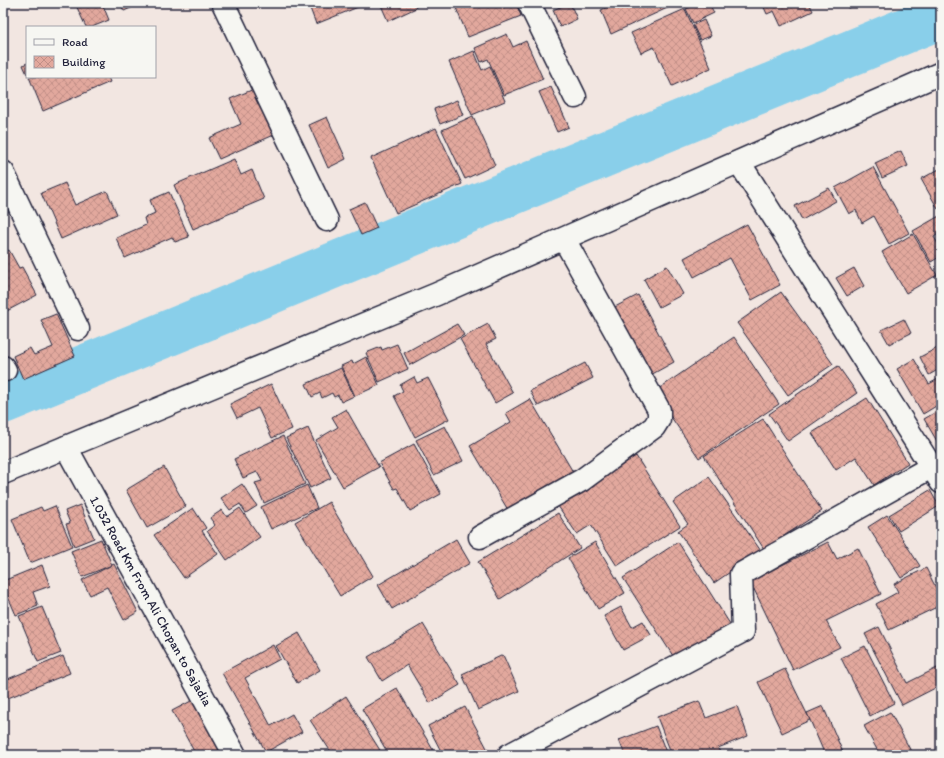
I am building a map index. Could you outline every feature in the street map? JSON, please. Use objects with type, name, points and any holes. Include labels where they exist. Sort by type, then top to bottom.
[{"type":"street","points":[[223,3],[327,220]]},
{"type":"street","points":[[529,3],[575,97]]},
{"type":"street","points":[[3,473],[437,294],[941,73]]},
{"type":"street","points":[[509,755],[743,631],[741,574],[936,474],[739,162]]},
{"type":"street","points":[[3,172],[78,329]]},
{"type":"street","points":[[480,537],[582,480],[654,427],[659,419],[659,410],[564,239]]},
{"type":"street","name":"1.032 Road Km From Ali Chopan to Sajadia","points":[[66,447],[235,755]]},
{"type":"building","points":[[75,3],[102,3],[109,20],[94,26],[86,26]]},
{"type":"building","points":[[120,3],[140,3],[140,4],[124,11]]},
{"type":"building","points":[[308,3],[368,3],[316,24]]},
{"type":"building","points":[[380,3],[414,3],[416,8],[388,21]]},
{"type":"building","points":[[454,3],[516,3],[521,16],[468,37]]},
{"type":"building","points":[[569,3],[577,19],[560,27],[553,10]]},
{"type":"building","points":[[617,3],[676,4],[611,34],[601,10]]},
{"type":"building","points":[[699,3],[709,3],[714,13],[693,23],[686,9]]},
{"type":"building","points":[[762,3],[809,3],[813,11],[781,26],[774,11],[767,14]]},
{"type":"building","points":[[846,3],[860,3],[848,8]]},
{"type":"building","points":[[685,9],[711,68],[672,86],[654,47],[641,53],[631,33]]},
{"type":"building","points":[[704,20],[711,36],[700,40],[693,25]]},
{"type":"building","points":[[507,34],[513,47],[526,41],[543,79],[504,95],[488,59],[481,62],[475,48]]},
{"type":"building","points":[[474,51],[482,70],[490,66],[505,101],[472,115],[449,62]]},
{"type":"building","points":[[26,64],[26,72],[23,65]]},
{"type":"building","points":[[29,78],[108,78],[110,82],[43,111]]},
{"type":"building","points":[[551,87],[569,127],[557,132],[539,92]]},
{"type":"building","points":[[254,89],[274,135],[219,159],[209,138],[241,124],[230,99]]},
{"type":"building","points":[[457,100],[463,115],[440,124],[434,109]]},
{"type":"building","points":[[473,116],[495,165],[465,179],[442,130]]},
{"type":"building","points":[[327,117],[346,159],[328,168],[309,125]]},
{"type":"building","points":[[436,128],[462,184],[396,213],[371,158]]},
{"type":"building","points":[[901,151],[908,166],[882,178],[875,163]]},
{"type":"building","points":[[234,159],[241,175],[252,170],[264,199],[193,229],[174,185]]},
{"type":"building","points":[[873,167],[909,233],[889,244],[874,216],[862,223],[856,210],[849,214],[835,188]]},
{"type":"building","points":[[941,168],[941,207],[938,209],[921,179]]},
{"type":"building","points":[[65,183],[75,205],[107,191],[117,214],[61,239],[41,193]]},
{"type":"building","points":[[829,188],[836,201],[802,220],[795,206]]},
{"type":"building","points":[[169,192],[189,237],[175,242],[172,237],[125,258],[116,238],[146,225],[144,218],[155,213],[150,200]]},
{"type":"building","points":[[365,202],[377,228],[361,235],[349,209]]},
{"type":"building","points":[[941,215],[941,232],[934,237],[941,249],[941,256],[931,262],[913,231]]},
{"type":"building","points":[[747,224],[780,285],[752,300],[730,258],[694,277],[684,258]]},
{"type":"building","points":[[913,234],[937,275],[906,293],[882,252]]},
{"type":"building","points":[[9,250],[19,268],[22,267],[37,295],[3,313],[3,253]]},
{"type":"building","points":[[667,266],[683,294],[659,307],[644,279]]},
{"type":"building","points":[[854,268],[864,286],[847,296],[836,278]]},
{"type":"building","points":[[781,292],[833,364],[788,395],[737,323]]},
{"type":"building","points":[[638,295],[674,362],[647,377],[611,309]]},
{"type":"building","points":[[56,314],[75,356],[23,379],[13,356],[30,348],[34,355],[53,347],[41,320]]},
{"type":"building","points":[[904,319],[911,333],[889,344],[881,330]]},
{"type":"building","points":[[457,324],[464,335],[410,365],[404,353]]},
{"type":"building","points":[[488,324],[496,339],[486,344],[513,393],[495,403],[460,339]]},
{"type":"building","points":[[734,337],[779,404],[699,458],[654,392]]},
{"type":"building","points":[[397,344],[408,369],[379,382],[366,353],[381,347],[382,350]]},
{"type":"building","points":[[941,346],[941,368],[929,375],[920,357]]},
{"type":"building","points":[[366,357],[379,385],[355,396],[341,366],[352,361],[353,364]]},
{"type":"building","points":[[914,359],[929,384],[938,379],[941,384],[941,403],[923,414],[897,369]]},
{"type":"building","points":[[585,363],[593,378],[538,406],[530,391]]},
{"type":"building","points":[[838,366],[857,393],[788,441],[769,414]]},
{"type":"building","points":[[341,368],[354,396],[341,402],[338,395],[334,397],[332,393],[322,398],[320,393],[312,397],[306,384]]},
{"type":"building","points":[[414,377],[417,383],[428,378],[449,419],[415,437],[394,396],[403,391],[400,385]]},
{"type":"building","points":[[271,384],[292,429],[272,438],[258,408],[237,418],[230,404]]},
{"type":"building","points":[[867,398],[908,463],[874,485],[856,457],[836,470],[812,433]]},
{"type":"building","points":[[530,399],[573,472],[508,510],[470,446],[511,422],[506,413]]},
{"type":"building","points":[[346,409],[379,467],[343,487],[316,440],[338,427],[332,417]]},
{"type":"building","points":[[941,409],[941,448],[924,419]]},
{"type":"building","points":[[763,419],[822,511],[764,549],[704,456]]},
{"type":"building","points":[[445,426],[463,461],[434,475],[416,440]]},
{"type":"building","points":[[308,428],[331,478],[310,488],[286,438]]},
{"type":"building","points":[[283,436],[305,484],[264,503],[255,483],[262,481],[257,472],[243,478],[234,459]]},
{"type":"building","points":[[414,444],[441,494],[410,511],[397,488],[394,489],[379,463]]},
{"type":"building","points":[[636,456],[680,526],[617,566],[591,525],[577,534],[558,506]]},
{"type":"building","points":[[164,467],[186,506],[147,528],[126,490]]},
{"type":"building","points":[[709,477],[761,551],[714,583],[678,531],[688,524],[673,502]]},
{"type":"building","points":[[242,484],[257,506],[246,513],[240,504],[230,510],[221,498]]},
{"type":"building","points":[[307,485],[317,508],[271,529],[261,507]]},
{"type":"building","points":[[930,490],[939,506],[899,531],[889,515]]},
{"type":"building","points":[[329,502],[373,576],[340,596],[295,522]]},
{"type":"building","points":[[80,505],[94,538],[74,546],[66,524],[70,523],[65,511]]},
{"type":"building","points":[[55,506],[72,546],[30,563],[12,519],[41,507],[43,511]]},
{"type":"building","points":[[193,508],[206,528],[202,531],[218,554],[184,578],[154,535]]},
{"type":"building","points":[[240,508],[260,537],[227,560],[207,531],[215,525],[210,518],[222,510],[227,517]]},
{"type":"building","points":[[558,513],[580,548],[500,599],[478,562]]},
{"type":"building","points":[[887,515],[920,566],[901,578],[868,527]]},
{"type":"building","points":[[101,539],[112,565],[82,577],[71,551]]},
{"type":"building","points":[[456,539],[470,563],[392,609],[378,585]]},
{"type":"building","points":[[595,542],[625,593],[598,609],[568,558]]},
{"type":"building","points":[[678,542],[730,624],[675,659],[623,578]]},
{"type":"building","points":[[828,542],[837,559],[858,548],[881,594],[826,621],[840,647],[793,670],[750,581]]},
{"type":"building","points":[[114,564],[138,612],[124,620],[107,587],[90,595],[82,580]]},
{"type":"building","points":[[42,565],[50,586],[33,592],[38,606],[16,615],[3,585],[3,581]]},
{"type":"building","points":[[926,568],[941,598],[941,605],[889,630],[876,604],[898,592],[894,584]]},
{"type":"building","points":[[42,607],[61,653],[38,662],[19,616]]},
{"type":"building","points":[[621,607],[632,627],[643,621],[651,635],[623,650],[604,616]]},
{"type":"building","points":[[423,624],[460,685],[430,703],[407,665],[382,681],[368,657]]},
{"type":"building","points":[[879,627],[907,683],[939,667],[941,670],[941,685],[902,705],[865,634]]},
{"type":"building","points":[[299,633],[320,670],[297,683],[276,646]]},
{"type":"building","points":[[273,645],[280,659],[245,678],[271,726],[292,714],[302,732],[266,752],[222,673]]},
{"type":"building","points":[[865,646],[894,703],[870,716],[841,658]]},
{"type":"building","points":[[503,655],[519,691],[478,710],[462,674]]},
{"type":"building","points":[[63,656],[70,673],[3,700],[3,681]]},
{"type":"building","points":[[785,669],[810,720],[782,733],[758,682]]},
{"type":"building","points":[[397,688],[436,755],[389,755],[362,709]]},
{"type":"building","points":[[346,696],[383,755],[333,755],[310,720]]},
{"type":"building","points":[[193,700],[223,755],[196,755],[172,711]]},
{"type":"building","points":[[699,701],[706,718],[737,706],[748,736],[718,748],[721,755],[672,755],[657,717]]},
{"type":"building","points":[[823,706],[844,755],[825,755],[807,713]]},
{"type":"building","points":[[465,707],[488,750],[464,755],[443,755],[428,726]]},
{"type":"building","points":[[890,712],[913,755],[880,755],[864,726]]},
{"type":"building","points":[[656,726],[667,755],[625,755],[619,740]]},
{"type":"waterway","points":[[3,401],[941,16]]}]
